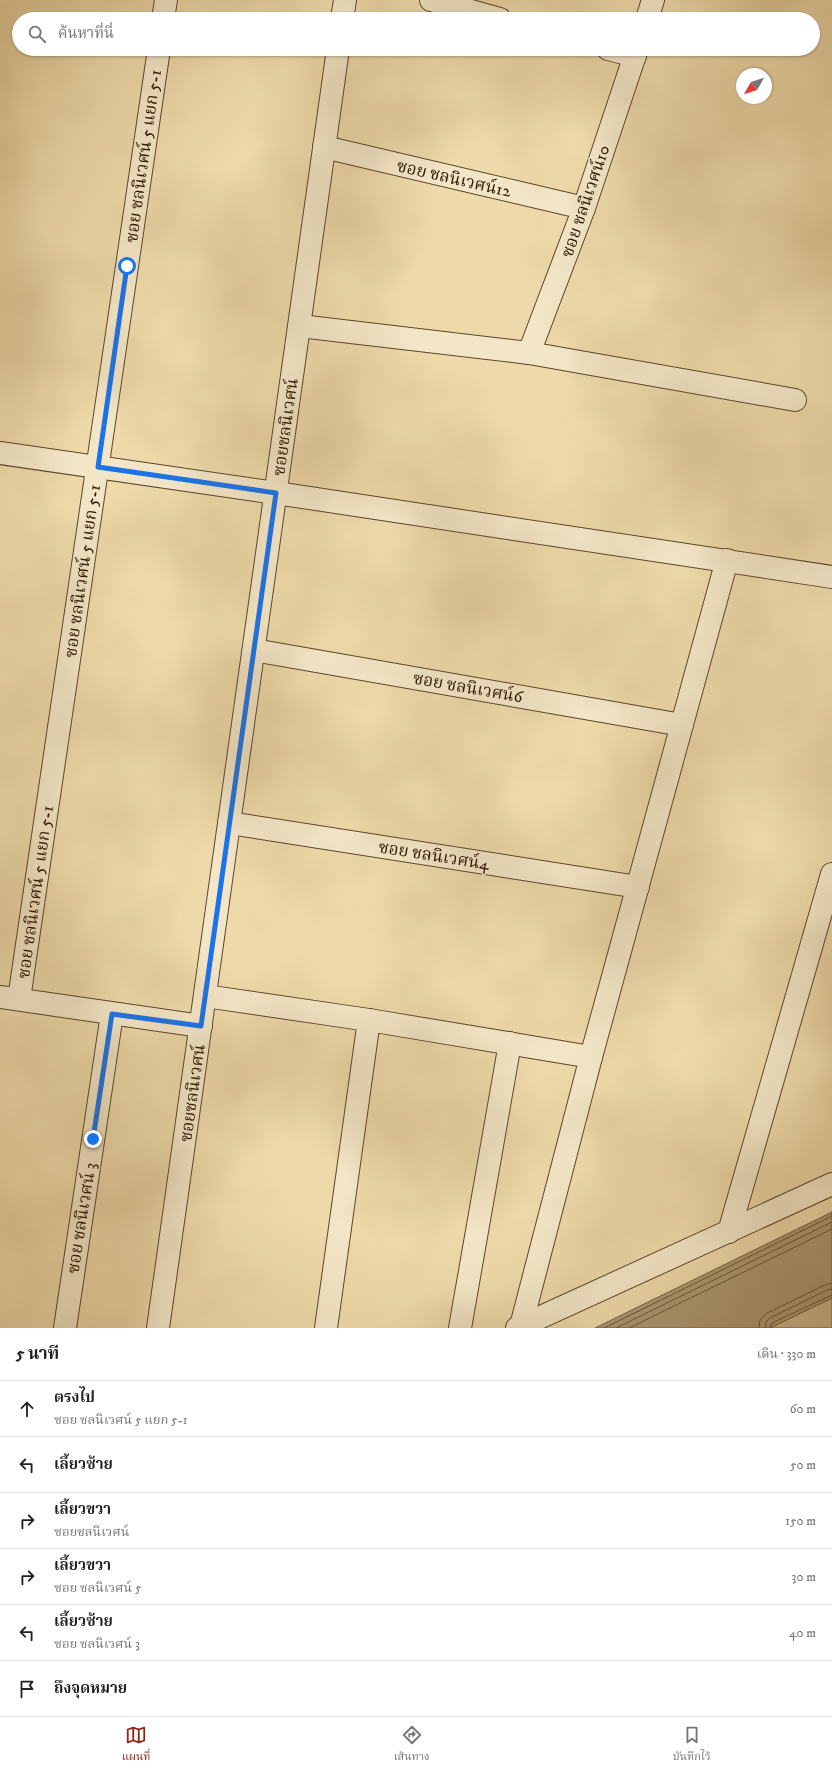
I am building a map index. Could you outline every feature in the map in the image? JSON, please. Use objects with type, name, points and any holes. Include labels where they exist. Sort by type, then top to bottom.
[{"type":"street","points":[[165,12],[166,0]]},
{"type":"street","points":[[343,12],[345,0]]},
{"type":"street","points":[[431,0],[475,12]]},
{"type":"street","points":[[649,12],[653,0]]},
{"type":"street","name":"ซอย ชลนิเวศน์ 5 แยก 5-1","points":[[9,998],[98,467],[158,56]]},
{"type":"street","name":"ซอยชลนิเวศน์","points":[[158,1328],[337,56]]},
{"type":"street","name":"ซอย ชลนิเวศน์10","points":[[529,352],[584,208],[635,56]]},
{"type":"street","name":"ซอย ชลนิเวศน์12","points":[[324,147],[584,208]]},
{"type":"street","points":[[300,326],[529,352],[794,400]]},
{"type":"street","points":[[0,453],[727,560],[832,577]]},
{"type":"street","points":[[519,1327],[727,560]]},
{"type":"street","name":"ซอย ชลนิเวศน์6","points":[[254,650],[682,725]]},
{"type":"street","name":"ซอย ชลนิเวศน์4","points":[[229,823],[638,887]]},
{"type":"street","points":[[729,1232],[832,874]]},
{"type":"street","points":[[205,996],[370,1020],[592,1056]]},
{"type":"street","points":[[9,998],[201,1026]]},
{"type":"street","name":"ซอย ชลนิเวศน์ 3","points":[[65,1328],[112,1014]]},
{"type":"street","points":[[326,1328],[370,1020]]},
{"type":"street","points":[[460,1328],[510,1043]]},
{"type":"street","points":[[519,1327],[832,1184]]},
{"type":"shaded area","points":[[832,1298],[832,1328],[770,1328]]},
{"type":"water","points":[[832,1212],[832,1298],[770,1328],[595,1328]]},
{"type":"route","points":[[93,1139],[112,1014],[201,1026],[276,493],[98,467],[127,266]]}]
